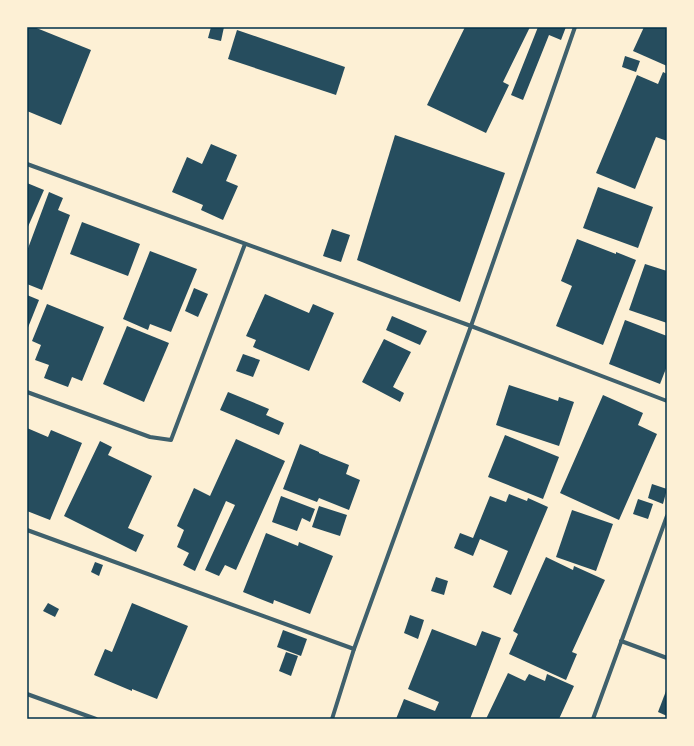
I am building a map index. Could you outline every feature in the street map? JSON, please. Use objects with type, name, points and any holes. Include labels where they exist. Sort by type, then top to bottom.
[{"type":"street","points":[[332,719],[354,649],[471,326],[575,27]]},
{"type":"street","points":[[27,164],[471,326],[667,400]]},
{"type":"street","points":[[27,392],[150,437],[171,440],[245,244]]},
{"type":"street","points":[[593,719],[667,516]]},
{"type":"street","points":[[27,530],[354,649]]},
{"type":"street","points":[[621,641],[667,658]]},
{"type":"street","points":[[27,694],[86,717],[96,719]]},
{"type":"building","points":[[27,27],[34,27],[91,50],[61,125],[27,111]]},
{"type":"building","points":[[211,27],[224,27],[221,41],[208,38]]},
{"type":"building","points":[[465,27],[530,27],[503,82],[509,85],[486,133],[427,105]]},
{"type":"building","points":[[538,27],[566,27],[561,40],[549,35],[523,100],[511,95]]},
{"type":"building","points":[[644,27],[667,27],[667,66],[633,51]]},
{"type":"building","points":[[237,30],[345,67],[336,95],[228,59]]},
{"type":"building","points":[[625,56],[640,61],[636,72],[622,67]]},
{"type":"building","points":[[663,72],[667,74],[667,141],[656,137],[635,189],[596,173],[637,75],[658,84]]},
{"type":"building","points":[[395,135],[505,173],[460,302],[357,260]]},
{"type":"building","points":[[211,144],[237,155],[226,181],[238,186],[223,220],[201,210],[203,205],[172,192],[187,157],[202,164]]},
{"type":"building","points":[[27,183],[44,190],[27,229]]},
{"type":"building","points":[[598,187],[653,207],[638,248],[583,228]]},
{"type":"building","points":[[49,192],[63,198],[58,210],[70,215],[42,290],[27,284],[27,251]]},
{"type":"building","points":[[82,222],[140,244],[128,276],[70,254]]},
{"type":"building","points":[[332,229],[350,235],[341,262],[323,256]]},
{"type":"building","points":[[577,239],[636,260],[603,345],[556,326],[572,286],[561,281]]},
{"type":"building","points":[[150,251],[197,269],[171,332],[150,324],[148,330],[123,319]]},
{"type":"building","points":[[645,264],[667,271],[667,323],[629,310]]},
{"type":"building","points":[[194,288],[208,294],[198,317],[185,311]]},
{"type":"building","points":[[265,294],[309,313],[313,304],[334,313],[309,371],[253,347],[256,340],[246,336]]},
{"type":"building","points":[[27,295],[39,300],[27,330]]},
{"type":"building","points":[[47,304],[104,327],[82,381],[72,377],[68,387],[44,378],[49,365],[35,360],[41,345],[32,341]]},
{"type":"building","points":[[392,316],[427,331],[420,345],[386,330]]},
{"type":"building","points":[[625,320],[667,336],[667,366],[660,384],[609,364]]},
{"type":"building","points":[[127,326],[169,343],[144,402],[103,384]]},
{"type":"building","points":[[384,339],[411,352],[393,387],[404,393],[400,402],[362,382]]},
{"type":"building","points":[[243,354],[260,360],[253,377],[236,371]]},
{"type":"building","points":[[509,385],[558,401],[559,397],[574,402],[559,446],[496,425]]},
{"type":"building","points":[[228,392],[269,409],[266,415],[284,423],[279,435],[220,410]]},
{"type":"building","points":[[603,395],[643,413],[638,425],[657,434],[619,520],[560,493]]},
{"type":"building","points":[[27,428],[48,437],[51,430],[82,443],[50,520],[27,511]]},
{"type":"building","points":[[505,435],[559,457],[543,499],[488,477]]},
{"type":"building","points":[[236,439],[285,461],[236,570],[225,565],[219,576],[205,570],[235,505],[226,501],[195,571],[183,565],[189,553],[177,547],[184,530],[177,526],[194,488],[210,496]]},
{"type":"building","points":[[100,441],[112,447],[108,455],[152,476],[128,528],[144,535],[136,552],[64,516]]},
{"type":"building","points":[[300,444],[349,465],[346,474],[360,480],[349,510],[319,498],[317,502],[283,489]]},
{"type":"building","points":[[652,484],[667,489],[663,504],[648,498]]},
{"type":"building","points":[[509,494],[527,501],[528,498],[548,507],[511,595],[493,587],[508,551],[480,539],[473,556],[454,548],[460,533],[473,538],[490,496],[506,502]]},
{"type":"building","points":[[281,496],[315,509],[310,522],[302,518],[297,531],[272,522]]},
{"type":"building","points":[[638,499],[653,504],[648,519],[633,514]]},
{"type":"building","points":[[319,506],[347,515],[340,536],[312,527]]},
{"type":"building","points":[[572,510],[613,524],[596,571],[556,557]]},
{"type":"building","points":[[266,533],[298,546],[299,542],[333,556],[310,614],[274,600],[273,604],[243,592]]},
{"type":"building","points":[[546,557],[573,570],[574,566],[605,580],[572,652],[577,654],[566,680],[509,654],[518,634],[513,631]]},
{"type":"building","points":[[95,562],[103,565],[99,576],[91,572]]},
{"type":"building","points":[[436,577],[448,581],[444,595],[431,591]]},
{"type":"building","points":[[48,603],[59,609],[55,617],[43,611]]},
{"type":"building","points":[[132,603],[188,626],[157,699],[132,689],[132,691],[94,675],[105,649],[112,652]]},
{"type":"building","points":[[410,615],[424,620],[418,639],[404,633]]},
{"type":"building","points":[[432,629],[476,646],[482,631],[501,638],[470,719],[396,719],[404,699],[435,711],[439,702],[408,689]]},
{"type":"building","points":[[283,630],[307,639],[301,656],[277,647]]},
{"type":"building","points":[[286,652],[298,656],[291,676],[279,671]]},
{"type":"building","points":[[508,673],[525,681],[529,674],[545,681],[547,674],[574,686],[559,719],[486,719]]},
{"type":"building","points":[[667,691],[667,716],[658,712]]}]
